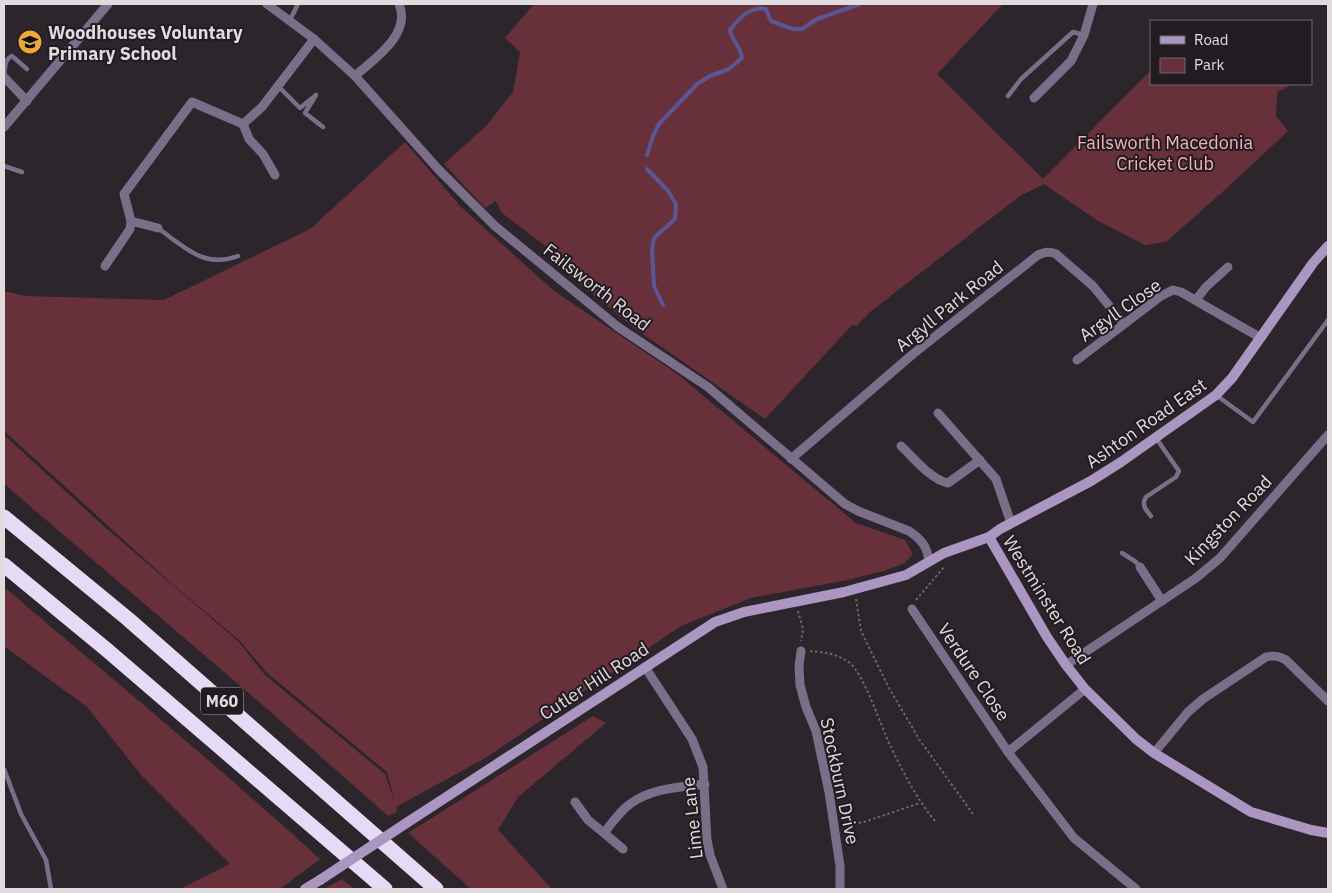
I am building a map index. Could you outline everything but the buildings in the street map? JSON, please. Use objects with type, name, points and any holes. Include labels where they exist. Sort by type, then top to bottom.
[{"type":"highway","name":"M60","points":[[4,517],[128,619],[436,889]]},
{"type":"highway","name":"M60","points":[[4,565],[107,650],[384,889]]},
{"type":"street","points":[[4,127],[108,4]]},
{"type":"street","name":"Failsworth Road","points":[[267,4],[314,39],[355,76],[429,159],[495,226],[618,327],[708,387],[845,504],[858,512],[915,536],[926,547],[929,561]]},
{"type":"street","points":[[355,76],[383,52],[395,36],[402,17],[399,4]]},
{"type":"street","points":[[1034,98],[1071,62],[1084,35],[1093,4]]},
{"type":"street","points":[[244,124],[262,107],[314,39]]},
{"type":"street","points":[[4,77],[26,102]]},
{"type":"street","points":[[105,266],[130,229],[131,221],[124,194],[192,102],[244,124],[249,140],[263,154],[275,175]]},
{"type":"street","points":[[131,221],[158,228]]},
{"type":"street","name":"Ashton Road East","points":[[929,561],[944,553],[989,537],[1011,523],[1091,481],[1216,395],[1232,378],[1328,246]]},
{"type":"street","name":"Argyll Park Road","points":[[791,459],[913,354],[1045,252],[1056,254],[1093,286],[1124,324]]},
{"type":"street","points":[[1196,300],[1206,287],[1228,267]]},
{"type":"street","name":"Argyll Close","points":[[1077,360],[1168,291],[1173,290],[1182,292],[1262,338]]},
{"type":"street","points":[[938,413],[996,479],[1011,523]]},
{"type":"street","name":"Kingston Road","points":[[1066,665],[1162,602],[1220,558],[1327,438]]},
{"type":"street","points":[[901,446],[932,476],[948,483],[980,460]]},
{"type":"street","name":"Westminster Road","points":[[989,537],[1047,637],[1066,665],[1118,723],[1154,753],[1251,812],[1311,830],[1328,833]]},
{"type":"street","name":"Cutler Hill Road","points":[[305,889],[715,622],[744,612],[854,590],[906,575],[929,561]]},
{"type":"street","points":[[1140,567],[1162,602]]},
{"type":"street","name":"Verdure Close","points":[[912,610],[1008,752],[1074,838],[1136,889]]},
{"type":"street","name":"Stockburn Drive","points":[[801,651],[798,666],[800,685],[806,707],[816,731],[829,792],[840,866],[840,889]]},
{"type":"street","points":[[1154,753],[1188,712],[1203,699],[1266,657],[1280,656],[1286,660],[1328,701]]},
{"type":"street","name":"Lime Lane","points":[[645,667],[692,739],[703,767],[706,784],[707,840],[710,855],[723,889]]},
{"type":"street","points":[[1008,752],[1085,688]]},
{"type":"street","points":[[604,833],[629,804],[642,796],[675,788],[706,784]]},
{"type":"street","points":[[575,802],[588,820],[622,849]]},
{"type":"lane","points":[[290,21],[298,4]]},
{"type":"lane","points":[[1008,96],[1020,79],[1074,32],[1084,35]]},
{"type":"lane","points":[[4,77],[9,57],[12,56],[28,69]]},
{"type":"lane","points":[[278,86],[300,108],[316,94],[305,113],[323,128]]},
{"type":"lane","points":[[4,166],[22,172]]},
{"type":"lane","points":[[158,228],[202,257],[214,261],[238,256]]},
{"type":"lane","points":[[1216,395],[1253,422],[1328,320]]},
{"type":"lane","points":[[1151,516],[1144,506],[1146,497],[1176,476],[1179,471],[1156,438]]},
{"type":"lane","points":[[1122,553],[1140,567]]},
{"type":"lane","points":[[4,769],[21,814],[46,860],[51,889]]},
{"type":"path","points":[[912,610],[916,600],[935,579],[945,563]]},
{"type":"path","points":[[854,590],[861,631],[874,658],[919,739],[973,814]]},
{"type":"path","points":[[796,602],[803,629],[801,651],[828,652],[850,663],[861,678],[890,745],[920,803],[935,821]]},
{"type":"path","points":[[834,828],[864,822],[920,803]]},
{"type":"green space","name":"Failsworth Macedonia Cricket Club","points":[[534,4],[1003,4],[937,74],[1043,179],[1150,71],[1150,85],[1288,85],[1277,92],[1276,116],[1288,131],[1166,242],[1145,245],[1098,221],[1044,184],[1020,196],[870,312],[856,326],[852,325],[765,419],[633,327],[564,271],[569,264],[502,213],[496,201],[485,208],[444,164],[486,126],[513,92],[520,52],[505,38]]},
{"type":"green space","points":[[405,142],[461,207],[554,291],[676,373],[856,523],[905,540],[913,554],[905,563],[884,571],[751,598],[681,626],[487,757],[396,807],[397,812],[388,816],[257,700],[4,484],[4,435],[107,529],[238,641],[265,675],[385,774],[395,803],[387,772],[267,673],[239,640],[172,584],[4,431],[4,291],[25,296],[164,300],[310,229]]},
{"type":"green space","points":[[4,587],[203,755],[320,859],[280,889],[180,889],[230,864],[142,776],[87,707],[4,646]]},
{"type":"green space","points":[[593,716],[606,723],[518,797],[498,830],[552,889],[471,889],[408,833]]},
{"type":"green space","points":[[342,879],[355,889],[324,889]]},
{"type":"waterway","points":[[647,155],[659,124],[697,84],[710,76],[729,69],[742,58],[730,30],[745,14],[755,9],[766,9],[771,21],[793,29],[802,29],[817,19],[860,4]]},
{"type":"waterway","points":[[647,169],[668,191],[676,204],[675,219],[654,238],[652,249],[654,286],[663,305]]},
{"type":"place","name":"Woodhouses Voluntary Primary School","points":[[30,42]]}]
